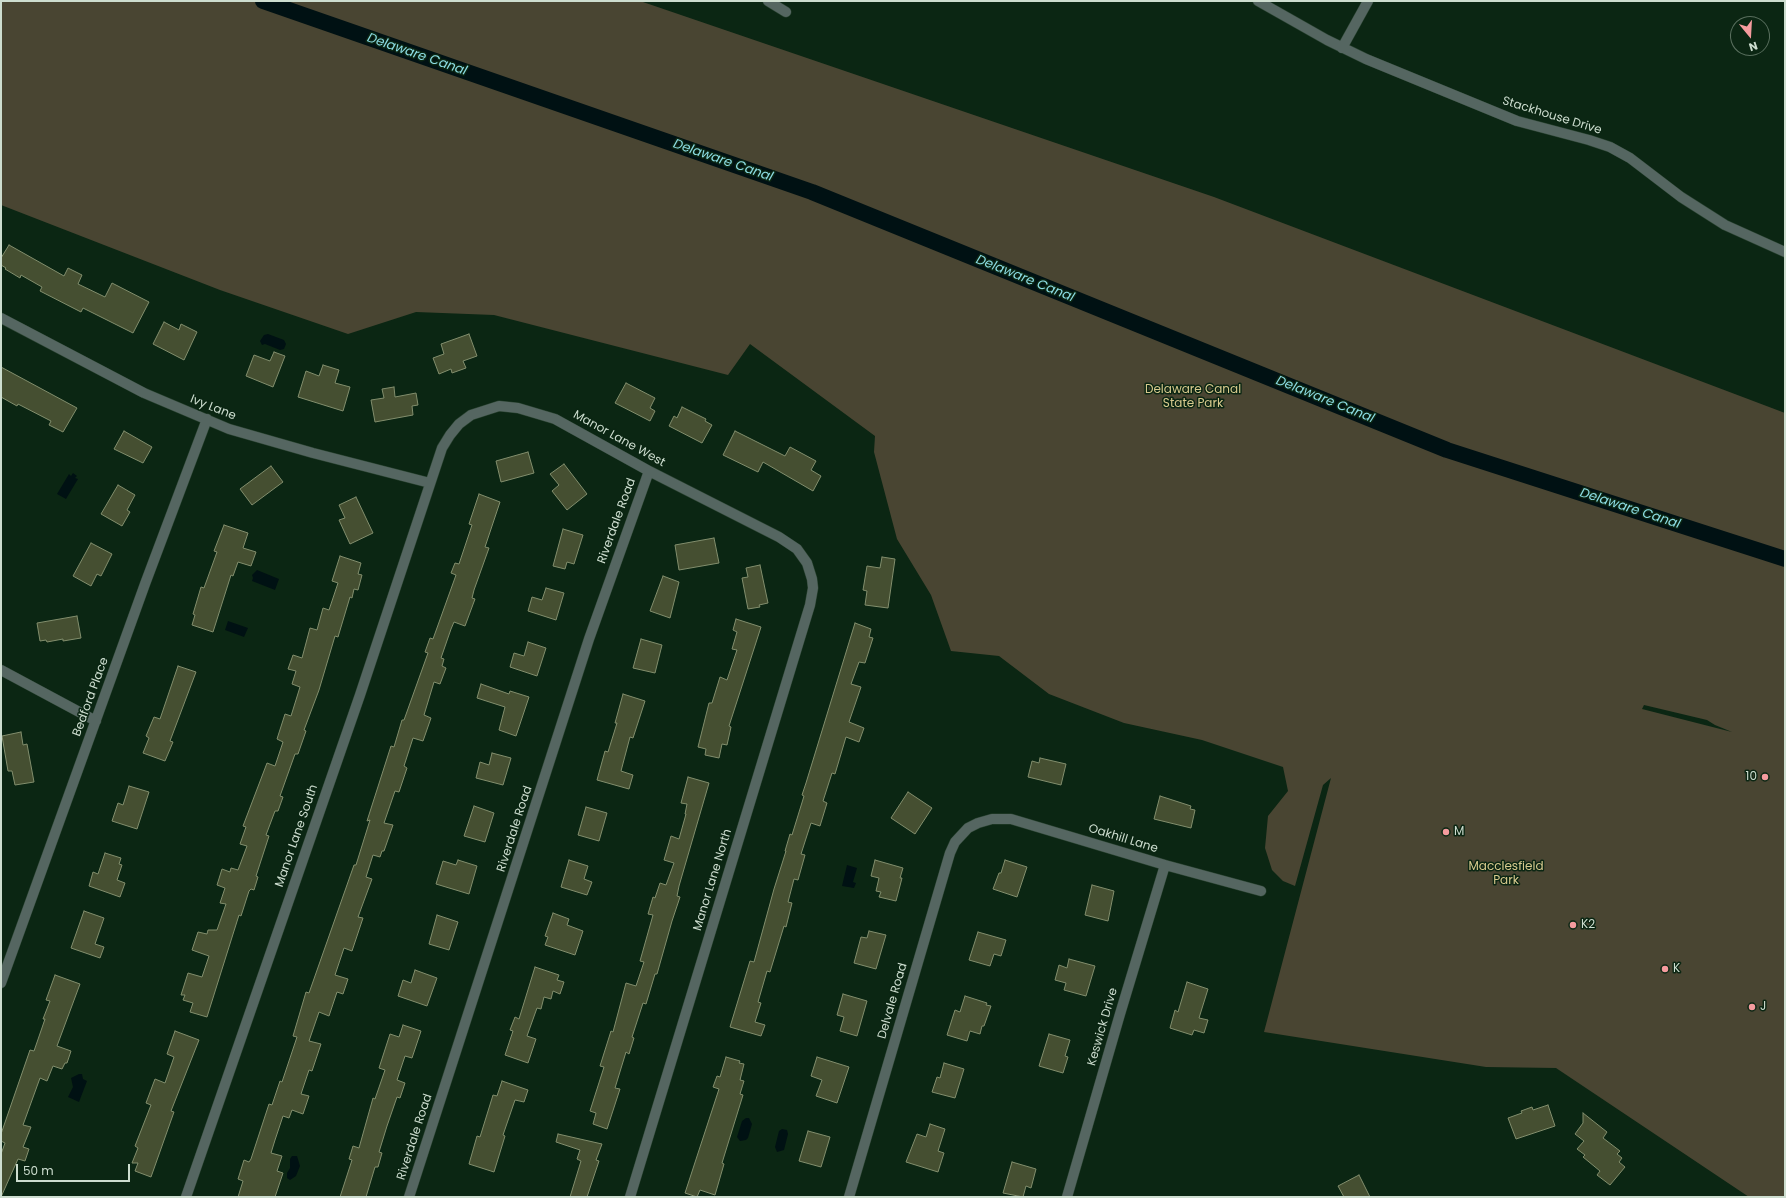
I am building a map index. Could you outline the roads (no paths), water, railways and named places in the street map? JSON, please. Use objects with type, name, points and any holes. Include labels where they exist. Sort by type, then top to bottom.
[{"type":"street","points":[[768,1],[786,12]]},
{"type":"street","name":"Stackhouse Drive","points":[[1258,1],[1342,48],[1366,59],[1517,121],[1589,140],[1610,148],[1630,158],[1681,197],[1725,225],[1785,252]]},
{"type":"street","points":[[1342,48],[1368,1]]},
{"type":"street","name":"Ivy Lane","points":[[1,318],[144,393],[229,429],[430,483]]},
{"type":"street","name":"Manor Lane West","points":[[430,483],[442,448],[459,424],[471,415],[499,406],[518,408],[555,419],[649,471],[787,541],[802,556],[810,570]]},
{"type":"street","name":"Bedford Place","points":[[1,983],[145,584],[207,419]]},
{"type":"street","name":"Riverdale Road","points":[[409,1197],[589,639],[649,471]]},
{"type":"street","name":"Manor Lane South","points":[[186,1197],[360,695],[430,483]]},
{"type":"street","name":"Manor Lane North","points":[[630,1197],[810,605],[813,588],[810,570]]},
{"type":"street","points":[[1,670],[96,721]]},
{"type":"street","name":"Oakhill Lane","points":[[978,823],[992,819],[1011,819],[1166,865],[1261,891]]},
{"type":"street","name":"Delvale Road","points":[[849,1197],[950,853],[955,842],[964,832],[978,823]]},
{"type":"street","name":"Keswick Drive","points":[[1067,1197],[1120,1014],[1166,865]]},
{"type":"waterway","name":"Delaware Canal","points":[[263,1],[812,192],[1447,450],[1785,559]]},
{"type":"place","name":"10","points":[[1765,777]]},
{"type":"place","name":"M","points":[[1446,832]]},
{"type":"place","name":"K2","points":[[1573,925]]},
{"type":"place","name":"K","points":[[1665,969]]},
{"type":"place","name":"J","points":[[1752,1007]]},
{"type":"park label","name":"Delaware Canal State Park","points":[[1193,397]]},
{"type":"park label","name":"Macclesfield Park","points":[[1506,874]]}]
